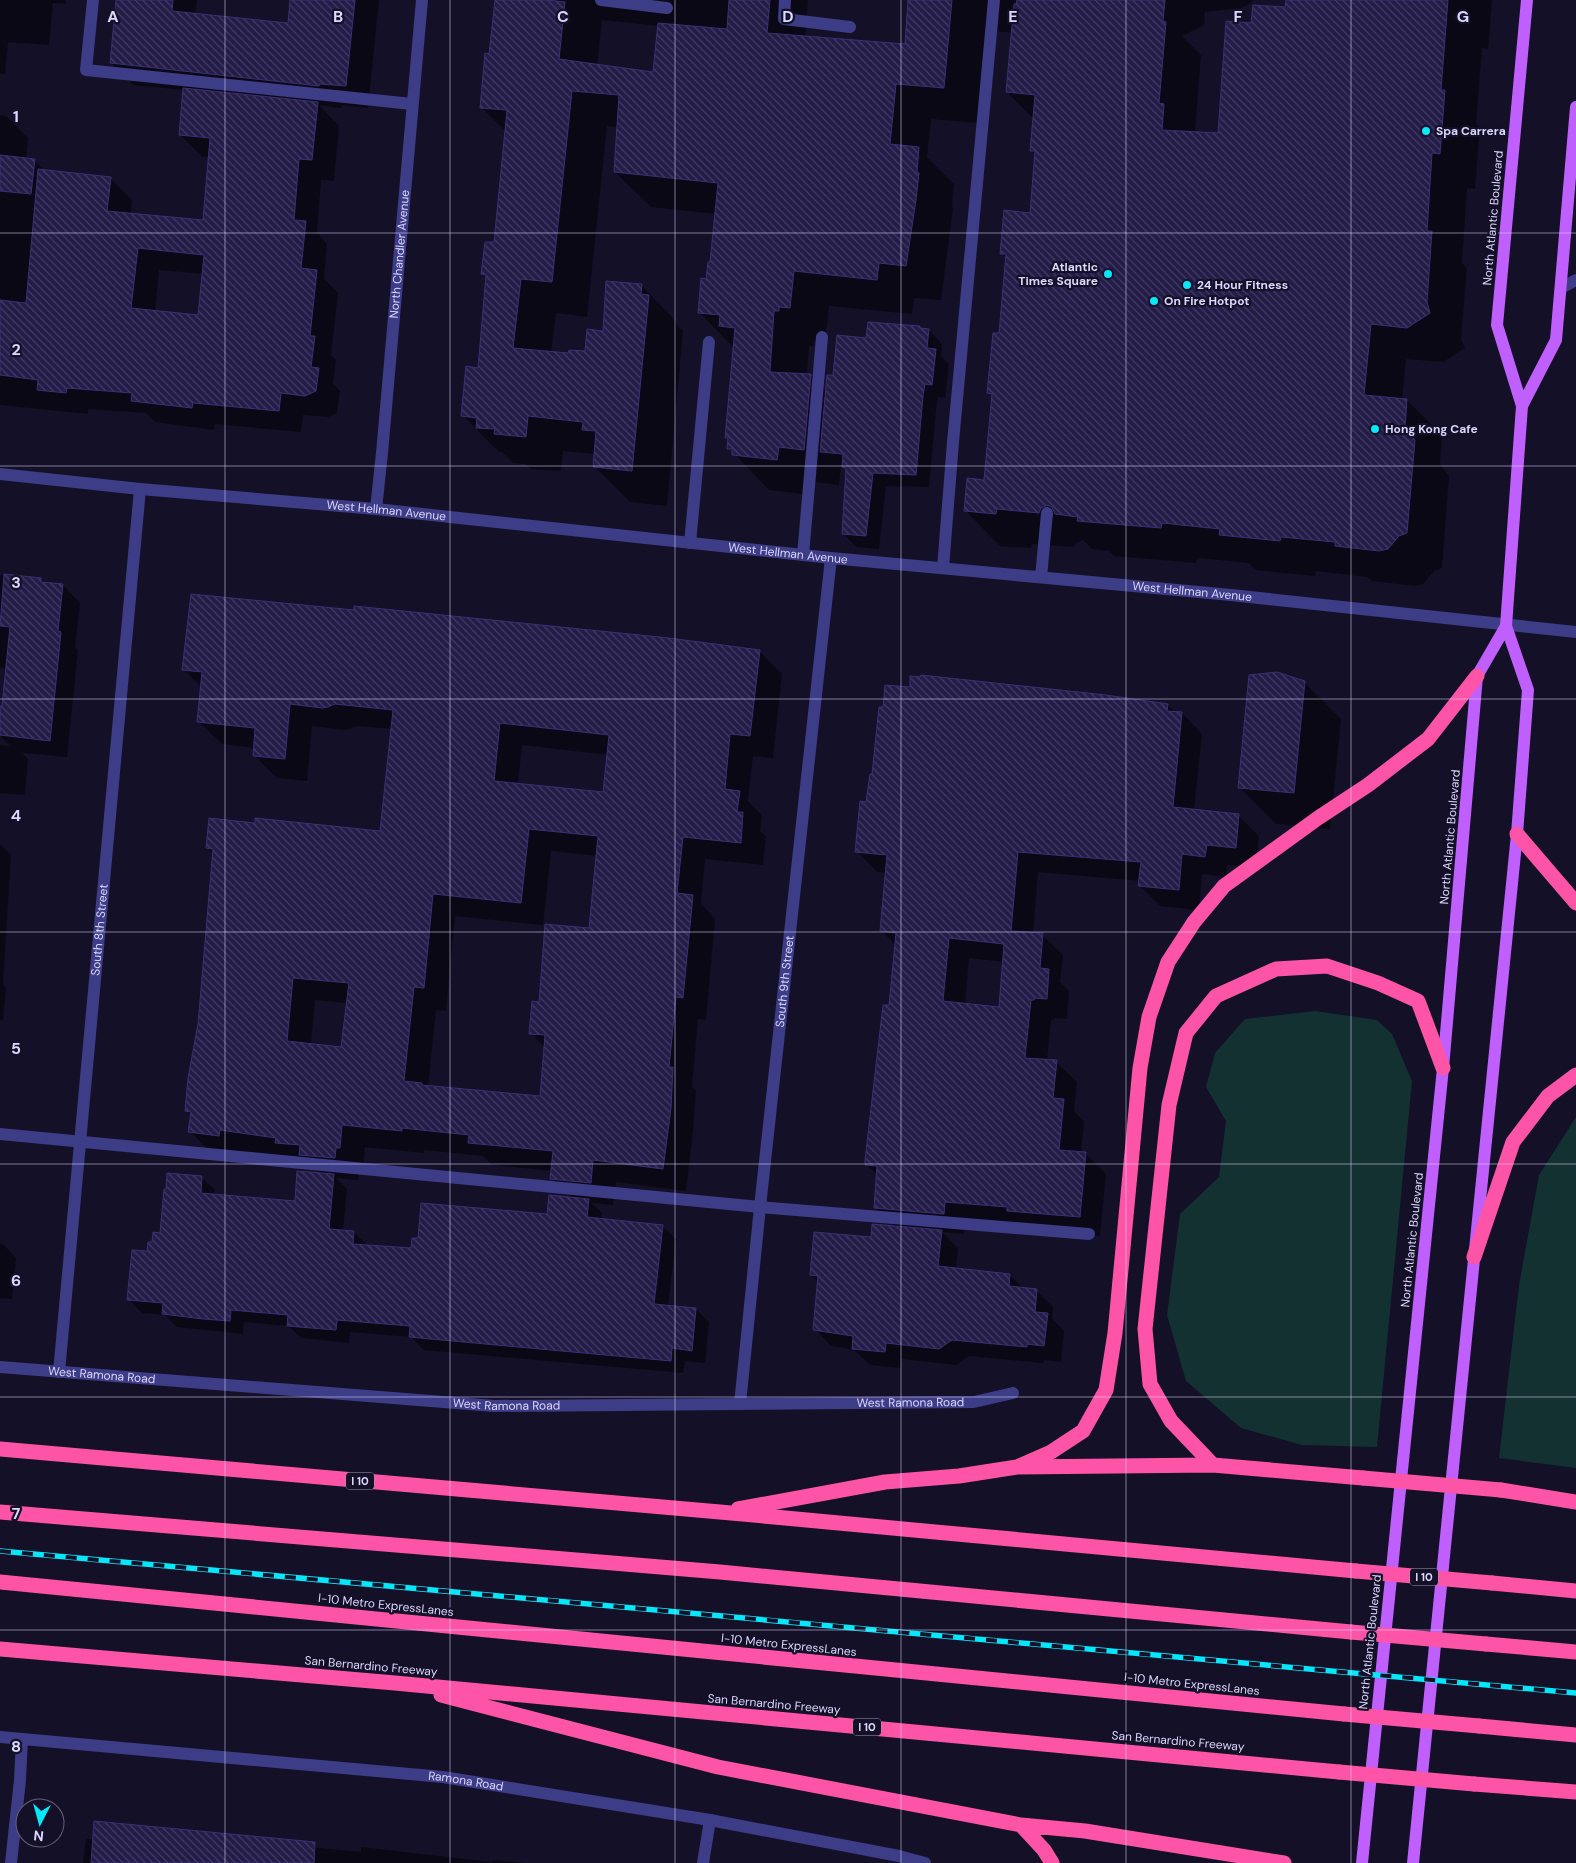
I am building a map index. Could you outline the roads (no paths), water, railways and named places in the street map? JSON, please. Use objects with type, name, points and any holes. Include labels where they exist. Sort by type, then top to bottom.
[{"type":"highway","points":[[1017,1467],[1052,1452],[1083,1431],[1106,1390],[1115,1333],[1140,1068],[1150,1016],[1168,962],[1194,922],[1224,886],[1318,818],[1368,785],[1428,739],[1477,676]]},
{"type":"highway","points":[[1517,834],[1576,903]]},
{"type":"highway","points":[[1213,1465],[1171,1421],[1150,1384],[1145,1329],[1169,1105],[1186,1033],[1216,996],[1276,969],[1327,966],[1378,983],[1418,1001],[1443,1068]]},
{"type":"highway","points":[[1474,1257],[1513,1142],[1548,1096],[1576,1075]]},
{"type":"highway","name":"I 10","points":[[0,1449],[720,1512],[1576,1591]]},
{"type":"highway","points":[[720,1512],[884,1482],[959,1476],[1017,1467],[1213,1465],[1501,1490],[1576,1502]]},
{"type":"highway","points":[[1549,1499],[1576,1497]]},
{"type":"highway","points":[[0,1512],[710,1572],[1576,1652]]},
{"type":"highway","name":"I-10 Metro ExpressLanes","points":[[0,1582],[1344,1714],[1576,1735]]},
{"type":"highway","name":"San Bernardino Freeway","points":[[0,1649],[395,1683],[1339,1772],[1576,1792]]},
{"type":"highway","points":[[395,1683],[718,1766],[1021,1825],[1085,1831],[1284,1863]]},
{"type":"highway","points":[[1021,1825],[1044,1850],[1052,1863]]},
{"type":"main road","name":"North Atlantic Boulevard","points":[[1413,1863],[1517,834],[1528,690],[1506,626],[1522,406],[1497,325],[1526,0]]},
{"type":"main road","name":"North Atlantic Boulevard","points":[[1522,406],[1556,340],[1576,107]]},
{"type":"main road","name":"North Atlantic Boulevard","points":[[1362,1863],[1443,1068],[1477,676],[1506,626]]},
{"type":"street","points":[[93,0],[86,70],[412,104]]},
{"type":"street","name":"North Chandler Avenue","points":[[376,509],[422,0]]},
{"type":"street","points":[[601,0],[667,8]]},
{"type":"street","points":[[785,0],[784,19],[850,27]]},
{"type":"street","points":[[943,568],[994,0]]},
{"type":"street","points":[[1561,288],[1576,280]]},
{"type":"street","points":[[803,555],[822,337]]},
{"type":"street","points":[[690,543],[709,342]]},
{"type":"street","name":"West Hellman Avenue","points":[[0,474],[140,489],[376,509],[831,558],[1231,595],[1576,632]]},
{"type":"street","name":"South 8th Street","points":[[59,1372],[140,489]]},
{"type":"street","points":[[1041,577],[1047,513]]},
{"type":"street","name":"South 9th Street","points":[[740,1404],[831,558]]},
{"type":"street","points":[[0,1134],[760,1207],[1088,1234]]},
{"type":"street","name":"West Ramona Road","points":[[0,1367],[494,1406],[974,1402],[1013,1393]]},
{"type":"street","name":"Ramona Road","points":[[0,1736],[443,1777],[710,1820],[899,1856],[925,1863]]},
{"type":"street","points":[[11,1863],[20,1780],[22,1738]]},
{"type":"street","points":[[703,1863],[710,1820]]},
{"type":"railway","points":[[0,1551],[1576,1693]]},
{"type":"place","name":"Spa Carrera","points":[[1426,131]]},
{"type":"place","name":"Atlantic Times Square","points":[[1108,274]]},
{"type":"place","name":"24 Hour Fitness","points":[[1187,285]]},
{"type":"place","name":"On Fire Hotpot","points":[[1154,301]]},
{"type":"place","name":"Hong Kong Cafe","points":[[1375,429]]}]
